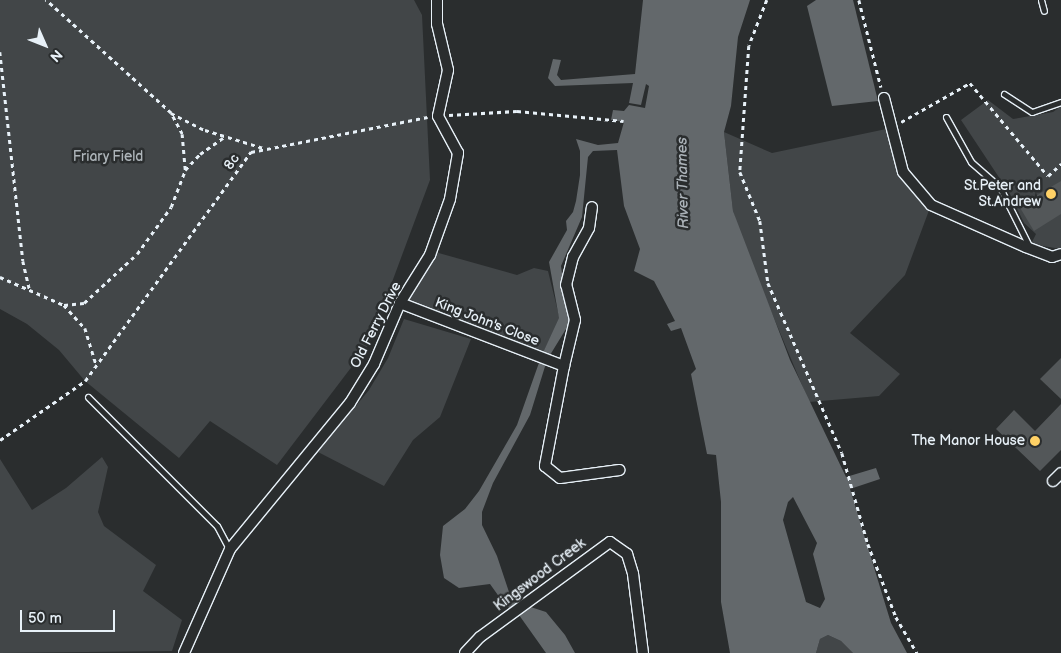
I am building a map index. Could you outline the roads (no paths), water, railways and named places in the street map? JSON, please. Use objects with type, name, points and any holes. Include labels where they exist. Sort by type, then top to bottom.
[{"type":"street","name":"Old Ferry Drive","points":[[184,653],[230,549],[350,403],[374,364],[400,303],[430,255],[450,199],[458,153],[438,116],[448,70],[437,24],[437,0]]},
{"type":"street","points":[[884,98],[903,172],[931,205],[1052,257],[1061,254]]},
{"type":"street","points":[[592,207],[589,228],[573,257],[566,285],[574,320],[545,466],[560,478],[619,470]]},
{"type":"street","name":"King John's Close","points":[[400,303],[564,366]]},
{"type":"street","points":[[1053,480],[1061,473]]},
{"type":"street","name":"Kingswood Creek","points":[[465,653],[510,615],[610,542],[627,554],[633,574],[644,653]]},
{"type":"lane","points":[[1041,0],[1044,11]]},
{"type":"lane","points":[[1004,94],[1032,112],[1061,102]]},
{"type":"lane","points":[[946,117],[971,162],[999,186],[1030,248]]},
{"type":"lane","points":[[88,397],[217,526],[230,549]]},
{"type":"water","name":"River Thames","points":[[643,0],[750,0],[738,37],[731,106],[724,132],[733,211],[790,360],[846,477],[876,468],[880,479],[850,489],[891,623],[907,653],[853,653],[841,641],[828,635],[820,639],[816,653],[730,653],[721,602],[721,502],[716,455],[707,454],[691,374],[696,369],[681,328],[671,331],[667,324],[675,321],[654,281],[634,271],[640,249],[624,206],[617,150],[593,151],[588,157],[582,217],[561,266],[569,324],[547,360],[530,415],[493,483],[482,512],[482,525],[497,556],[512,601],[546,612],[565,635],[575,653],[546,653],[519,615],[505,605],[490,584],[459,588],[444,578],[440,555],[443,526],[465,509],[479,491],[517,425],[541,357],[559,318],[549,262],[567,230],[566,221],[573,212],[576,201],[580,175],[580,151],[576,139],[598,145],[618,143],[624,122],[611,120],[613,110],[624,111],[629,105],[645,108],[649,86],[646,84],[641,105],[629,103],[633,83],[555,86],[548,78],[553,59],[561,60],[557,75],[561,80],[635,74]],"holes":[[[793,497],[817,543],[813,554],[825,599],[820,608],[806,602],[783,520],[788,502]]]},
{"type":"water","points":[[816,0],[853,0],[878,101],[832,106],[807,6]]},
{"type":"place","name":"St.Peter and St.Andrew","points":[[1051,194]]},
{"type":"place","name":"The Manor House","points":[[1035,441]]},
{"type":"park label","name":"Friary Field","points":[[108,157]]}]
